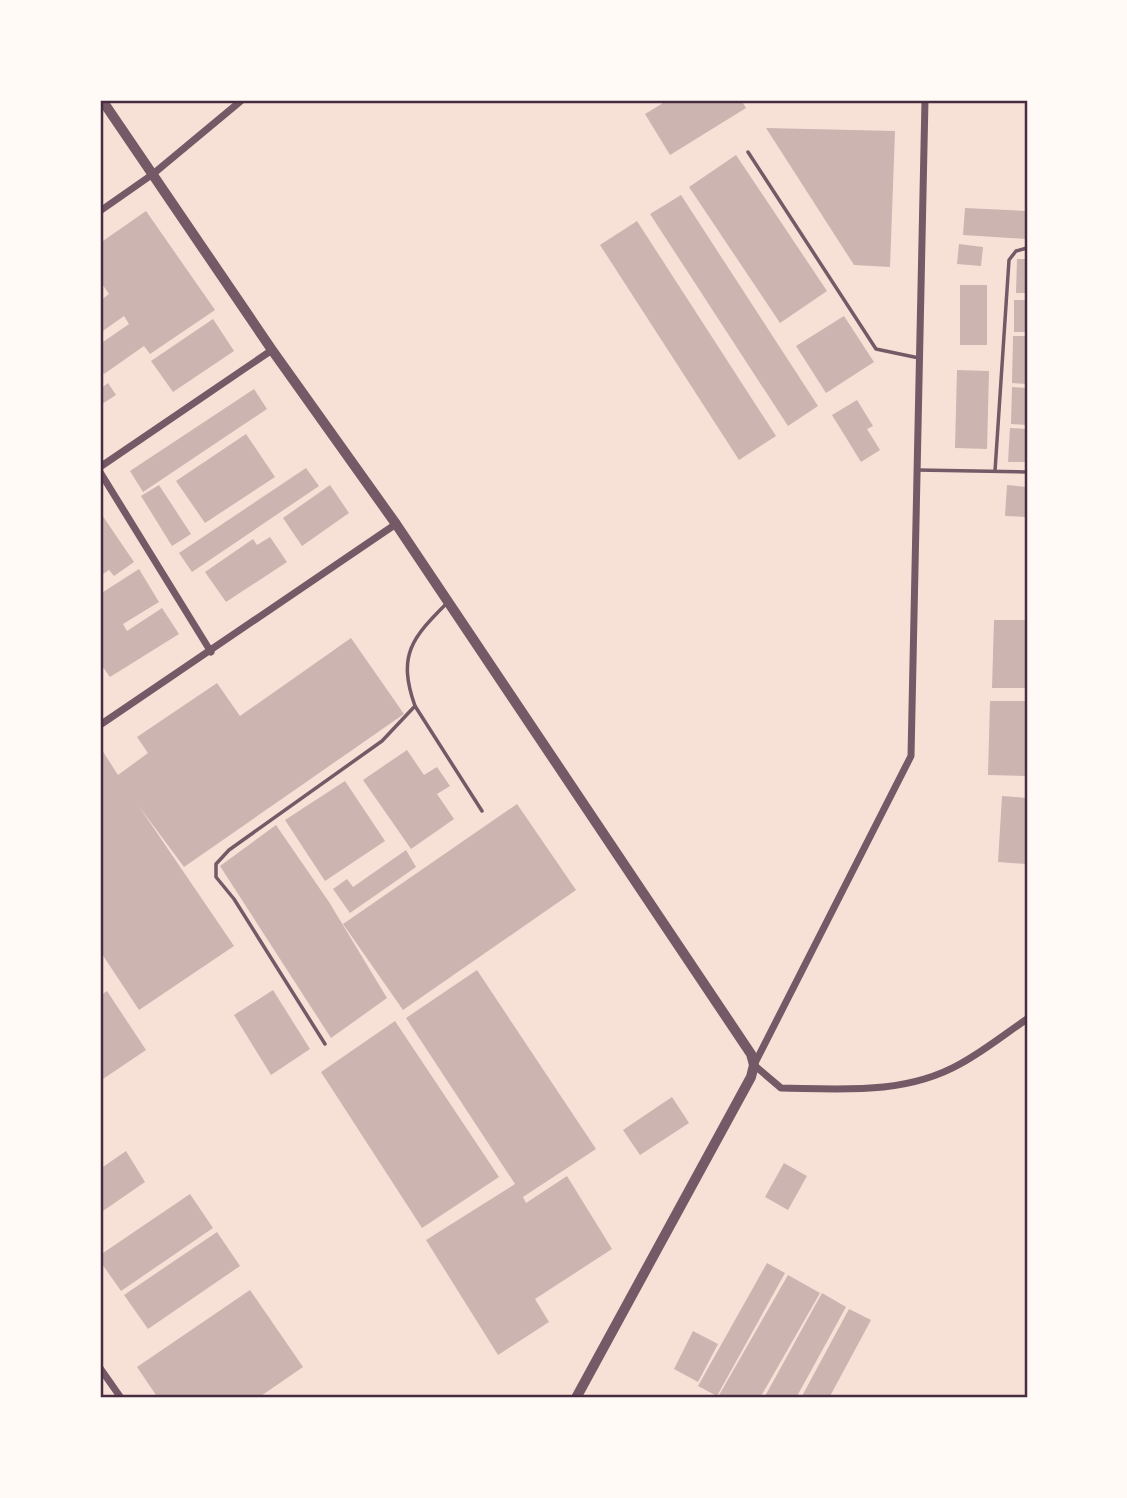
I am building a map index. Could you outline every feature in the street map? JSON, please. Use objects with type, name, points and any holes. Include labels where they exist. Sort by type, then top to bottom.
[{"type":"street","points":[[102,100],[272,350],[396,524],[737,1031],[754,1065],[782,1088],[896,1087],[927,1079],[961,1064],[1027,1019]]},
{"type":"street","points":[[100,211],[153,174],[242,100]]},
{"type":"street","points":[[576,1398],[751,1077],[754,1065],[911,756],[925,100]]},
{"type":"street","points":[[211,652],[100,469],[272,350]]},
{"type":"street","points":[[100,725],[396,524]]},
{"type":"street","points":[[100,1368],[121,1398]]},
{"type":"lane","points":[[748,152],[876,349],[919,358]]},
{"type":"lane","points":[[995,471],[1009,260],[1016,251],[1027,248]]},
{"type":"lane","points":[[917,470],[1027,472]]},
{"type":"lane","points":[[448,601],[416,635],[406,656],[410,691],[415,706],[482,811]]},
{"type":"lane","points":[[325,1044],[234,899],[216,877],[216,864],[229,850],[382,741],[415,706]]},
{"type":"building","points":[[668,100],[741,100],[746,108],[670,155],[645,114]]},
{"type":"building","points":[[766,128],[895,131],[890,267],[854,265]]},
{"type":"building","points":[[736,155],[827,291],[780,323],[689,187]]},
{"type":"building","points":[[681,195],[818,406],[788,426],[650,214]]},
{"type":"building","points":[[965,208],[1027,211],[1027,239],[963,235]]},
{"type":"building","points":[[146,211],[215,310],[150,354],[144,346],[104,374],[100,368],[100,344],[129,324],[124,316],[100,333],[100,301],[109,294],[100,281],[100,243]]},
{"type":"building","points":[[637,221],[776,436],[739,460],[600,245]]},
{"type":"building","points":[[959,244],[983,247],[981,266],[957,264]]},
{"type":"building","points":[[1017,259],[1027,259],[1027,293],[1016,293]]},
{"type":"building","points":[[960,285],[987,285],[987,345],[960,345]]},
{"type":"building","points":[[1014,300],[1027,300],[1027,332],[1014,332]]},
{"type":"building","points":[[844,316],[874,362],[826,393],[796,346]]},
{"type":"building","points":[[213,319],[234,351],[173,392],[151,361]]},
{"type":"building","points":[[1013,336],[1027,336],[1027,384],[1012,383]]},
{"type":"building","points":[[957,370],[989,371],[987,449],[955,448]]},
{"type":"building","points":[[108,383],[116,395],[102,404],[100,389]]},
{"type":"building","points":[[1012,387],[1027,388],[1027,425],[1011,424]]},
{"type":"building","points":[[254,389],[267,409],[143,492],[130,471]]},
{"type":"building","points":[[857,400],[873,426],[867,429],[880,450],[861,462],[832,415]]},
{"type":"building","points":[[1010,428],[1027,429],[1027,462],[1008,462]]},
{"type":"building","points":[[246,434],[275,477],[205,523],[176,481]]},
{"type":"building","points":[[306,468],[319,486],[192,572],[179,553]]},
{"type":"building","points":[[159,485],[191,534],[172,546],[141,496]]},
{"type":"building","points":[[330,485],[349,513],[302,546],[283,518]]},
{"type":"building","points":[[1007,485],[1027,487],[1027,517],[1005,516]]},
{"type":"building","points":[[100,512],[134,562],[114,576],[109,570],[100,576]]},
{"type":"building","points":[[270,537],[287,562],[226,602],[205,572],[253,539],[257,545]]},
{"type":"building","points":[[139,569],[159,602],[123,624],[127,631],[162,608],[179,634],[110,677],[100,663],[100,594]]},
{"type":"building","points":[[994,620],[1027,620],[1027,688],[992,688]]},
{"type":"building","points":[[351,638],[404,714],[184,867],[138,805],[234,946],[139,1010],[100,951],[100,747],[118,775],[148,753],[137,737],[217,683],[240,716]]},
{"type":"building","points":[[990,701],[1027,701],[1027,776],[988,775]]},
{"type":"building","points":[[407,750],[424,775],[437,767],[450,786],[437,794],[454,819],[411,849],[363,780]]},
{"type":"building","points":[[345,781],[385,841],[325,881],[285,820]]},
{"type":"building","points":[[1002,796],[1027,798],[1027,864],[998,862]]},
{"type":"building","points":[[517,804],[576,890],[403,1010],[343,924]]},
{"type":"building","points":[[276,825],[329,902],[387,998],[331,1038],[220,866]]},
{"type":"building","points":[[406,850],[416,867],[350,913],[333,889],[347,879],[353,887]]},
{"type":"building","points":[[477,970],[596,1149],[523,1197],[526,1203],[567,1176],[612,1249],[535,1299],[549,1322],[498,1355],[426,1240],[515,1184],[406,1018]]},
{"type":"building","points":[[273,990],[310,1049],[271,1075],[234,1015]]},
{"type":"building","points":[[107,991],[146,1050],[100,1081],[100,996]]},
{"type":"building","points":[[395,1021],[499,1177],[422,1228],[321,1072]]},
{"type":"building","points":[[672,1097],[689,1123],[640,1155],[623,1130]]},
{"type":"building","points":[[126,1151],[145,1182],[100,1213],[100,1169]]},
{"type":"building","points":[[784,1163],[807,1176],[788,1210],[765,1197]]},
{"type":"building","points":[[190,1194],[213,1228],[121,1291],[100,1261],[100,1255]]},
{"type":"building","points":[[217,1232],[240,1266],[148,1329],[124,1295]]},
{"type":"building","points":[[767,1263],[785,1273],[717,1396],[698,1386]]},
{"type":"building","points":[[788,1275],[820,1293],[760,1398],[718,1397]]},
{"type":"building","points":[[250,1290],[303,1367],[258,1398],[158,1398],[137,1367]]},
{"type":"building","points":[[822,1293],[846,1307],[796,1398],[764,1398]]},
{"type":"building","points":[[849,1309],[871,1320],[829,1398],[801,1398]]},
{"type":"building","points":[[693,1331],[718,1344],[698,1382],[674,1369]]}]
